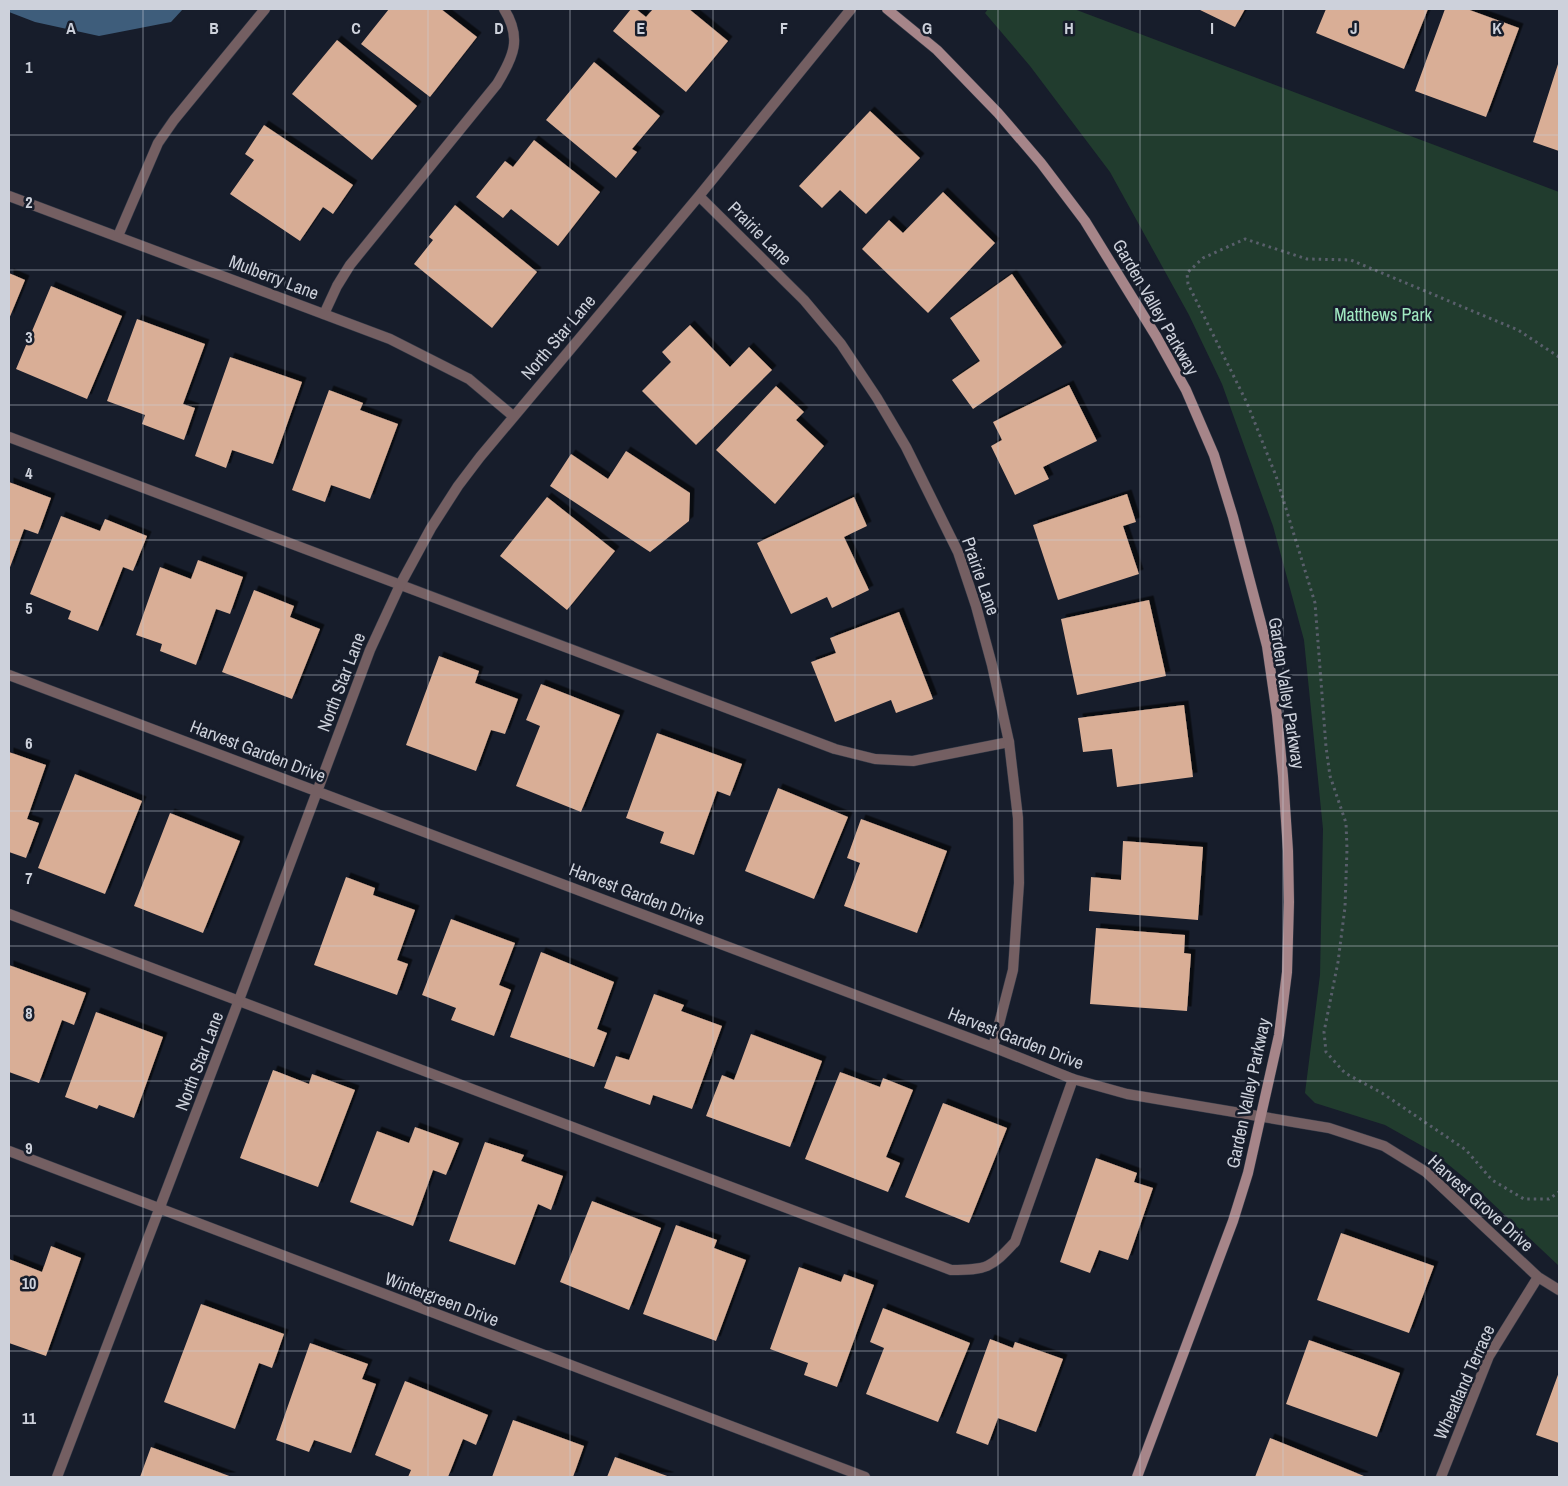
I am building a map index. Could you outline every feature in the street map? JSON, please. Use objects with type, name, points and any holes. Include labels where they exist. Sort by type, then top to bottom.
[{"type":"street","points":[[118,236],[158,143],[174,120],[264,9]]},
{"type":"street","points":[[324,314],[337,286],[350,265],[497,84],[510,62],[515,40],[512,22],[504,9]]},
{"type":"street","name":"North Star Lane","points":[[58,1477],[370,650],[400,585],[430,528],[458,486],[513,416],[699,196],[851,9]]},
{"type":"street","name":"Garden Valley Parkway","points":[[887,9],[937,50],[998,113],[1041,163],[1085,221],[1156,336],[1186,390],[1214,455],[1234,517],[1267,646],[1277,714],[1283,776],[1289,893],[1287,972],[1280,1035],[1248,1173],[1233,1221],[1136,1477]]},
{"type":"street","name":"Mulberry Lane","points":[[9,196],[390,338],[469,379],[513,416]]},
{"type":"street","name":"Prairie Lane","points":[[699,196],[804,300],[841,344],[877,398],[906,447],[958,552],[976,606],[992,665],[1009,742],[1018,818],[1019,883],[1013,970],[993,1046]]},
{"type":"street","points":[[9,437],[835,749],[875,759],[913,761],[1009,742]]},
{"type":"street","name":"Harvest Garden Drive","points":[[9,675],[993,1046],[1073,1079],[1126,1094],[1262,1116]]},
{"type":"street","points":[[9,914],[951,1270],[978,1270],[998,1260],[1015,1242],[1073,1079]]},
{"type":"street","name":"Harvest Grove Drive","points":[[1262,1116],[1329,1128],[1384,1146],[1426,1172],[1538,1277],[1559,1290]]},
{"type":"street","name":"Wintergreen Drive","points":[[9,1151],[865,1477]]},
{"type":"street","name":"Wheatland Terrace","points":[[1440,1477],[1489,1356],[1538,1277]]},
{"type":"path","points":[[1559,357],[1518,330],[1351,260],[1307,260],[1245,239],[1202,258],[1187,273],[1188,284],[1247,403],[1276,476],[1315,602],[1326,747],[1330,776],[1346,823],[1348,849],[1345,907],[1338,962],[1324,1032],[1326,1052],[1345,1073],[1382,1094],[1466,1150],[1492,1180],[1524,1199],[1549,1199],[1559,1192]]},
{"type":"green space","name":"Matthews Park","points":[[988,9],[1074,9],[1559,192],[1559,1266],[1472,1184],[1433,1152],[1385,1125],[1315,1103],[1305,1093],[1320,975],[1323,829],[1304,640],[1273,526],[1222,384],[1189,315],[1110,172],[1030,66],[985,13]]},
{"type":"water","points":[[9,9],[183,9],[171,22],[99,36],[35,22],[9,12]]},
{"type":"building","points":[[389,9],[441,9],[477,37],[430,97],[361,44]]},
{"type":"building","points":[[631,9],[636,9],[646,17],[653,9],[689,9],[728,41],[686,92],[613,31]]},
{"type":"building","points":[[1198,9],[1245,9],[1235,27]]},
{"type":"building","points":[[1326,9],[1428,9],[1404,69],[1316,33]]},
{"type":"building","points":[[1445,9],[1467,9],[1519,28],[1486,117],[1415,91]]},
{"type":"building","points":[[337,40],[417,106],[372,160],[292,94]]},
{"type":"building","points":[[1559,61],[1559,151],[1533,142]]},
{"type":"building","points":[[594,62],[660,116],[632,149],[637,152],[616,178],[546,120]]},
{"type":"building","points":[[870,111],[920,158],[866,214],[840,190],[822,208],[799,186]]},
{"type":"building","points":[[264,125],[353,185],[333,214],[323,207],[300,241],[230,194],[254,160],[245,154]]},
{"type":"building","points":[[534,140],[600,192],[558,246],[511,209],[503,218],[476,197],[505,161],[513,167]]},
{"type":"building","points":[[943,192],[995,243],[928,313],[862,249],[889,220],[903,233]]},
{"type":"building","points":[[455,205],[537,272],[492,328],[414,264],[433,240],[429,237]]},
{"type":"building","points":[[9,273],[25,280],[9,319]]},
{"type":"building","points":[[1012,274],[1062,347],[973,409],[952,380],[980,361],[950,318]]},
{"type":"building","points":[[51,286],[122,316],[87,399],[16,369]]},
{"type":"building","points":[[137,319],[205,344],[183,404],[195,408],[184,440],[142,424],[145,415],[107,401]]},
{"type":"building","points":[[690,325],[730,367],[749,347],[772,370],[696,445],[642,391],[671,362],[662,352]]},
{"type":"building","points":[[230,357],[302,382],[273,464],[232,450],[226,468],[195,456]]},
{"type":"building","points":[[1069,385],[1097,441],[1043,467],[1049,479],[1015,495],[991,446],[1002,440],[993,422]]},
{"type":"building","points":[[776,386],[804,412],[796,420],[824,446],[775,504],[716,450]]},
{"type":"building","points":[[329,390],[363,403],[360,410],[398,424],[370,499],[331,485],[325,502],[292,490]]},
{"type":"building","points":[[626,451],[690,493],[689,521],[650,552],[550,486],[571,454],[608,479]]},
{"type":"building","points":[[9,482],[51,498],[38,534],[24,529],[9,570]]},
{"type":"building","points":[[1127,494],[1136,522],[1123,526],[1139,574],[1058,600],[1033,525]]},
{"type":"building","points":[[547,497],[615,551],[567,610],[500,556]]},
{"type":"building","points":[[854,497],[867,526],[844,537],[869,590],[832,608],[827,597],[791,614],[757,543]]},
{"type":"building","points":[[61,516],[100,531],[105,519],[147,536],[133,571],[123,567],[98,631],[68,619],[71,611],[30,594]]},
{"type":"building","points":[[198,560],[243,577],[230,614],[216,609],[196,665],[160,651],[162,644],[136,635],[160,567],[191,579]]},
{"type":"building","points":[[254,590],[294,606],[290,617],[320,629],[292,699],[222,672]]},
{"type":"building","points":[[1149,600],[1166,676],[1077,695],[1061,619]]},
{"type":"building","points":[[899,612],[933,699],[896,713],[891,700],[835,722],[811,662],[836,653],[830,638]]},
{"type":"building","points":[[439,656],[479,671],[475,683],[518,699],[505,734],[491,730],[476,771],[406,745]]},
{"type":"building","points":[[541,684],[620,715],[581,812],[516,786],[540,726],[526,720]]},
{"type":"building","points":[[1184,705],[1193,777],[1117,787],[1112,749],[1083,752],[1078,718]]},
{"type":"building","points":[[657,733],[742,764],[730,796],[717,791],[694,855],[660,843],[664,832],[626,818]]},
{"type":"building","points":[[9,752],[46,765],[27,819],[39,823],[26,858],[9,852]]},
{"type":"building","points":[[75,774],[142,801],[105,894],[38,868]]},
{"type":"building","points":[[778,788],[848,817],[814,899],[745,871]]},
{"type":"building","points":[[170,813],[240,841],[203,933],[134,906]]},
{"type":"building","points":[[861,819],[947,851],[917,933],[844,906],[860,863],[847,858]]},
{"type":"building","points":[[1123,841],[1203,847],[1198,920],[1089,911],[1091,877],[1121,880]]},
{"type":"building","points":[[346,877],[375,888],[373,895],[415,910],[397,960],[408,964],[397,995],[314,965]]},
{"type":"building","points":[[451,919],[515,943],[499,985],[511,990],[494,1036],[451,1020],[456,1008],[422,995]]},
{"type":"building","points":[[1096,928],[1185,935],[1184,953],[1191,954],[1187,1011],[1090,1004]]},
{"type":"building","points":[[541,952],[614,982],[597,1029],[607,1033],[594,1067],[510,1037]]},
{"type":"building","points":[[9,965],[86,993],[74,1025],[62,1020],[39,1083],[9,1072]]},
{"type":"building","points":[[654,994],[684,1005],[681,1011],[722,1026],[692,1109],[653,1095],[650,1105],[604,1088],[616,1056],[629,1060]]},
{"type":"building","points":[[96,1012],[163,1037],[134,1118],[99,1105],[97,1109],[65,1097]]},
{"type":"building","points":[[751,1034],[822,1061],[790,1147],[706,1116],[722,1075],[734,1080]]},
{"type":"building","points":[[273,1070],[309,1084],[312,1074],[355,1090],[318,1187],[240,1158]]},
{"type":"building","points":[[840,1072],[880,1087],[883,1078],[913,1090],[886,1157],[900,1163],[888,1192],[805,1159]]},
{"type":"building","points":[[943,1103],[1007,1128],[969,1223],[905,1197]]},
{"type":"building","points":[[415,1127],[459,1143],[446,1175],[433,1170],[413,1226],[350,1202],[377,1131],[409,1143]]},
{"type":"building","points":[[485,1142],[524,1155],[521,1161],[563,1176],[551,1210],[538,1204],[515,1265],[449,1241]]},
{"type":"building","points":[[1096,1158],[1137,1173],[1134,1182],[1153,1188],[1128,1260],[1099,1250],[1090,1273],[1060,1262]]},
{"type":"building","points":[[592,1201],[661,1228],[629,1310],[560,1282]]},
{"type":"building","points":[[676,1225],[717,1240],[714,1248],[746,1260],[716,1341],[643,1314]]},
{"type":"building","points":[[1341,1233],[1434,1266],[1409,1333],[1317,1300]]},
{"type":"building","points":[[51,1246],[81,1258],[46,1356],[9,1343],[9,1259],[42,1272]]},
{"type":"building","points":[[799,1267],[841,1282],[844,1274],[874,1285],[837,1387],[804,1375],[808,1363],[770,1349]]},
{"type":"building","points":[[201,1304],[284,1334],[272,1368],[259,1363],[235,1429],[164,1402]]},
{"type":"building","points":[[883,1308],[970,1343],[938,1422],[866,1394],[884,1348],[870,1342]]},
{"type":"building","points":[[990,1339],[1013,1348],[1015,1342],[1063,1359],[1036,1432],[998,1418],[988,1445],[956,1433]]},
{"type":"building","points":[[1309,1340],[1400,1373],[1377,1437],[1286,1404]]},
{"type":"building","points":[[310,1343],[368,1364],[362,1379],[376,1384],[351,1453],[314,1440],[309,1452],[276,1440]]},
{"type":"building","points":[[1559,1372],[1559,1443],[1536,1435]]},
{"type":"building","points":[[405,1381],[488,1415],[476,1445],[463,1439],[448,1477],[408,1477],[411,1470],[375,1455]]},
{"type":"building","points":[[513,1420],[584,1446],[573,1477],[492,1477]]},
{"type":"building","points":[[1270,1438],[1364,1476],[1255,1477]]},
{"type":"building","points":[[151,1447],[232,1477],[140,1477]]},
{"type":"building","points":[[615,1457],[670,1477],[607,1477]]}]
